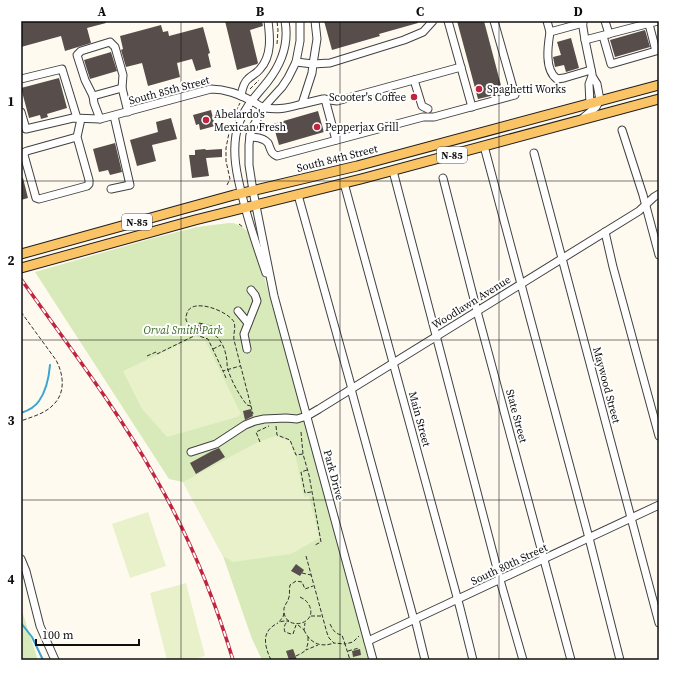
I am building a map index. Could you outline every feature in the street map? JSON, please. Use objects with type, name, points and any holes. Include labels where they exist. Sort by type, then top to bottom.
[{"type":"main road","name":"South 84th Street","points":[[21,254],[183,209],[357,166],[659,85]]},
{"type":"main road","name":"N-85","points":[[21,268],[190,222],[298,194],[344,184],[659,99]]},
{"type":"street","points":[[240,96],[248,79],[256,74],[268,57],[270,42],[268,21]]},
{"type":"street","name":"Park Drive","points":[[285,21],[286,34],[284,50],[278,66],[244,112],[240,121],[235,151],[237,177],[258,250],[274,296],[373,660]]},
{"type":"street","name":"Park Drive","points":[[274,296],[253,191],[249,160],[249,145],[254,125],[264,108],[285,83],[296,62],[300,41],[300,21]]},
{"type":"street","points":[[302,104],[312,73],[317,39],[315,21]]},
{"type":"street","points":[[296,62],[313,64],[330,63],[404,40],[423,32],[433,21]]},
{"type":"street","points":[[448,21],[472,107]]},
{"type":"street","points":[[250,137],[264,140],[273,154],[277,156],[423,116],[434,117],[516,95],[494,21]]},
{"type":"street","points":[[547,21],[550,32],[547,52],[549,66],[553,76],[557,79],[591,73]]},
{"type":"street","points":[[605,21],[611,64],[656,51],[646,23]]},
{"type":"street","points":[[625,21],[627,29]]},
{"type":"street","points":[[585,40],[658,21]]},
{"type":"street","points":[[550,32],[582,22],[591,73],[597,84],[600,100],[593,110],[582,120]]},
{"type":"street","points":[[100,119],[77,55],[81,50],[110,42],[115,47],[123,75],[122,88],[128,112]]},
{"type":"street","points":[[268,50],[282,55]]},
{"type":"street","points":[[264,108],[282,109],[325,99],[337,101],[461,67]]},
{"type":"street","points":[[21,79],[62,69],[79,119],[77,137],[89,180],[89,184],[87,186],[39,199],[36,198],[24,155],[25,152],[77,137]]},
{"type":"street","points":[[590,104],[589,84],[591,73]]},
{"type":"street","points":[[414,80],[422,106],[428,109]]},
{"type":"street","points":[[93,96],[122,88]]},
{"type":"street","name":"South 85th Street","points":[[21,112],[26,129],[73,118],[100,119],[114,116],[211,89],[225,90],[252,101],[264,108]]},
{"type":"street","points":[[325,99],[336,140]]},
{"type":"street","points":[[111,190],[130,185],[114,116]]},
{"type":"street","points":[[622,130],[646,204],[659,255]]},
{"type":"street","points":[[484,146],[589,538],[620,660]]},
{"type":"street","name":"Maywood Street","points":[[534,153],[659,623]]},
{"type":"street","points":[[393,171],[500,580],[523,660]]},
{"type":"street","name":"State Street","points":[[443,178],[477,311],[571,660]]},
{"type":"street","name":"Main Street","points":[[344,184],[458,600],[473,660]]},
{"type":"street","points":[[298,194],[425,660]]},
{"type":"street","name":"Woodlawn Avenue","points":[[307,416],[639,211],[659,194]]},
{"type":"street","points":[[605,232],[659,436]]},
{"type":"street","points":[[246,349],[244,334],[257,301],[251,290]]},
{"type":"street","points":[[238,311],[248,323]]},
{"type":"street","points":[[191,452],[216,444],[250,423],[264,419],[275,421],[286,418],[297,419],[307,416]]},
{"type":"street","name":"South 80th Street","points":[[368,641],[659,505]]},
{"type":"street","points":[[21,559],[26,571],[40,626],[55,660]]},
{"type":"path","points":[[251,406],[245,403],[235,387],[227,369],[226,352],[217,336],[188,324],[186,319],[188,310],[195,306],[207,307],[215,309],[232,320],[235,326],[233,336],[240,365],[251,406],[254,418]]},
{"type":"path","points":[[21,312],[56,360],[62,379],[61,392],[52,406],[37,415],[21,420]]},
{"type":"path","points":[[197,329],[199,322],[212,326],[211,334]]},
{"type":"path","points":[[147,356],[156,352],[157,354],[196,335],[208,339],[226,378]]},
{"type":"path","points":[[213,349],[222,345]]},
{"type":"path","points":[[223,370],[240,365]]},
{"type":"path","points":[[260,442],[256,432],[275,421],[277,435],[290,440],[296,455],[303,454]]},
{"type":"path","points":[[301,432],[303,454],[312,491],[321,542],[315,545]]},
{"type":"path","points":[[307,470],[301,472],[305,493],[312,491]]},
{"type":"path","points":[[306,556],[327,633],[329,638],[334,643]]},
{"type":"path","points":[[302,573],[311,576]]},
{"type":"path","points":[[271,660],[267,651],[265,637],[271,627],[279,622],[283,617],[284,606],[290,597],[289,587],[296,581],[300,582],[305,589],[314,586]]},
{"type":"path","points":[[300,597],[304,599],[311,609],[310,616],[305,622],[304,630]]},
{"type":"path","points":[[284,612],[289,621]]},
{"type":"path","points":[[310,616],[322,616]]},
{"type":"path","points":[[289,621],[286,623],[284,632],[293,634],[297,624]]},
{"type":"path","points":[[279,622],[289,621],[297,624],[304,630],[313,642],[319,645]]},
{"type":"path","points":[[297,624],[305,622]]},
{"type":"path","points":[[330,624],[336,633],[342,635],[350,660]]},
{"type":"path","points":[[296,656],[319,645],[329,645],[334,643],[345,644],[353,642],[361,634]]},
{"type":"path","points":[[306,650],[308,637]]},
{"type":"path","points":[[347,651],[359,648]]},
{"type":"green space","name":"Orval Smith Park","points":[[229,223],[239,225],[250,233],[258,255],[370,660],[262,660],[252,639],[223,556],[183,482],[169,479],[35,272],[197,227]]},
{"type":"green space","points":[[196,337],[205,340],[241,414],[237,417],[167,437],[142,409],[123,371]]},
{"type":"green space","points":[[275,436],[290,441],[296,458],[304,497],[309,496],[319,538],[291,554],[233,562],[223,556],[183,482],[258,442]]},
{"type":"green space","points":[[148,512],[166,566],[130,578],[112,524]]},
{"type":"green space","points":[[186,583],[205,656],[191,660],[167,660],[150,593]]},
{"type":"green space","points":[[21,608],[38,660],[21,660]]},
{"type":"building","points":[[21,21],[106,21],[106,23],[87,28],[91,43],[65,51],[61,36],[21,47]]},
{"type":"building","points":[[225,21],[262,21],[263,26],[250,30],[257,64],[237,70]]},
{"type":"building","points":[[324,21],[418,21],[418,23],[332,50]]},
{"type":"building","points":[[457,21],[484,21],[503,93],[478,99]]},
{"type":"building","points":[[161,25],[163,32],[168,31],[169,36],[203,27],[210,53],[208,54],[211,67],[196,71],[192,59],[177,63],[180,77],[148,86],[142,63],[126,67],[121,50],[123,49],[120,36]]},
{"type":"building","points":[[645,30],[650,47],[615,57],[610,40]]},
{"type":"building","points":[[571,38],[579,68],[566,72],[564,65],[555,67],[553,57],[561,55],[557,42]]},
{"type":"building","points":[[111,52],[117,71],[90,79],[84,60]]},
{"type":"building","points":[[59,78],[67,108],[47,114],[48,117],[41,119],[40,115],[29,118],[21,88]]},
{"type":"building","points":[[211,110],[215,126],[200,130],[199,124],[196,125],[193,115]]},
{"type":"building","points":[[318,111],[324,132],[279,145],[273,124]]},
{"type":"building","points":[[171,118],[177,139],[152,145],[156,161],[137,166],[130,140],[158,132],[156,122]]},
{"type":"building","points":[[115,143],[122,172],[110,175],[108,170],[99,172],[93,149]]},
{"type":"building","points":[[222,149],[222,157],[206,158],[209,176],[192,178],[189,155],[195,155],[195,150]]},
{"type":"building","points":[[21,178],[23,178],[28,198],[21,200]]},
{"type":"building","points":[[201,323],[210,326],[208,332],[199,329]]},
{"type":"building","points":[[251,409],[253,416],[245,420],[243,411]]},
{"type":"building","points":[[219,448],[225,457],[196,474],[190,463]]},
{"type":"building","points":[[296,564],[304,570],[300,576],[291,571]]},
{"type":"building","points":[[293,649],[297,660],[289,660],[286,651]]},
{"type":"building","points":[[360,649],[361,655],[353,657],[352,651]]},
{"type":"waterway","points":[[21,413],[33,407],[44,393],[50,365]]},
{"type":"waterway","points":[[21,623],[32,637],[43,660]]},
{"type":"railway","points":[[21,279],[108,401],[140,451],[167,499],[189,543],[209,589],[233,660]]},
{"type":"place","name":"Spaghetti Works","points":[[479,89]]},
{"type":"place","name":"Scooter's Coffee","points":[[414,97]]},
{"type":"place","name":"Abelardo's Mexican Fresh","points":[[206,120]]},
{"type":"place","name":"Pepperjax Grill","points":[[317,127]]}]
